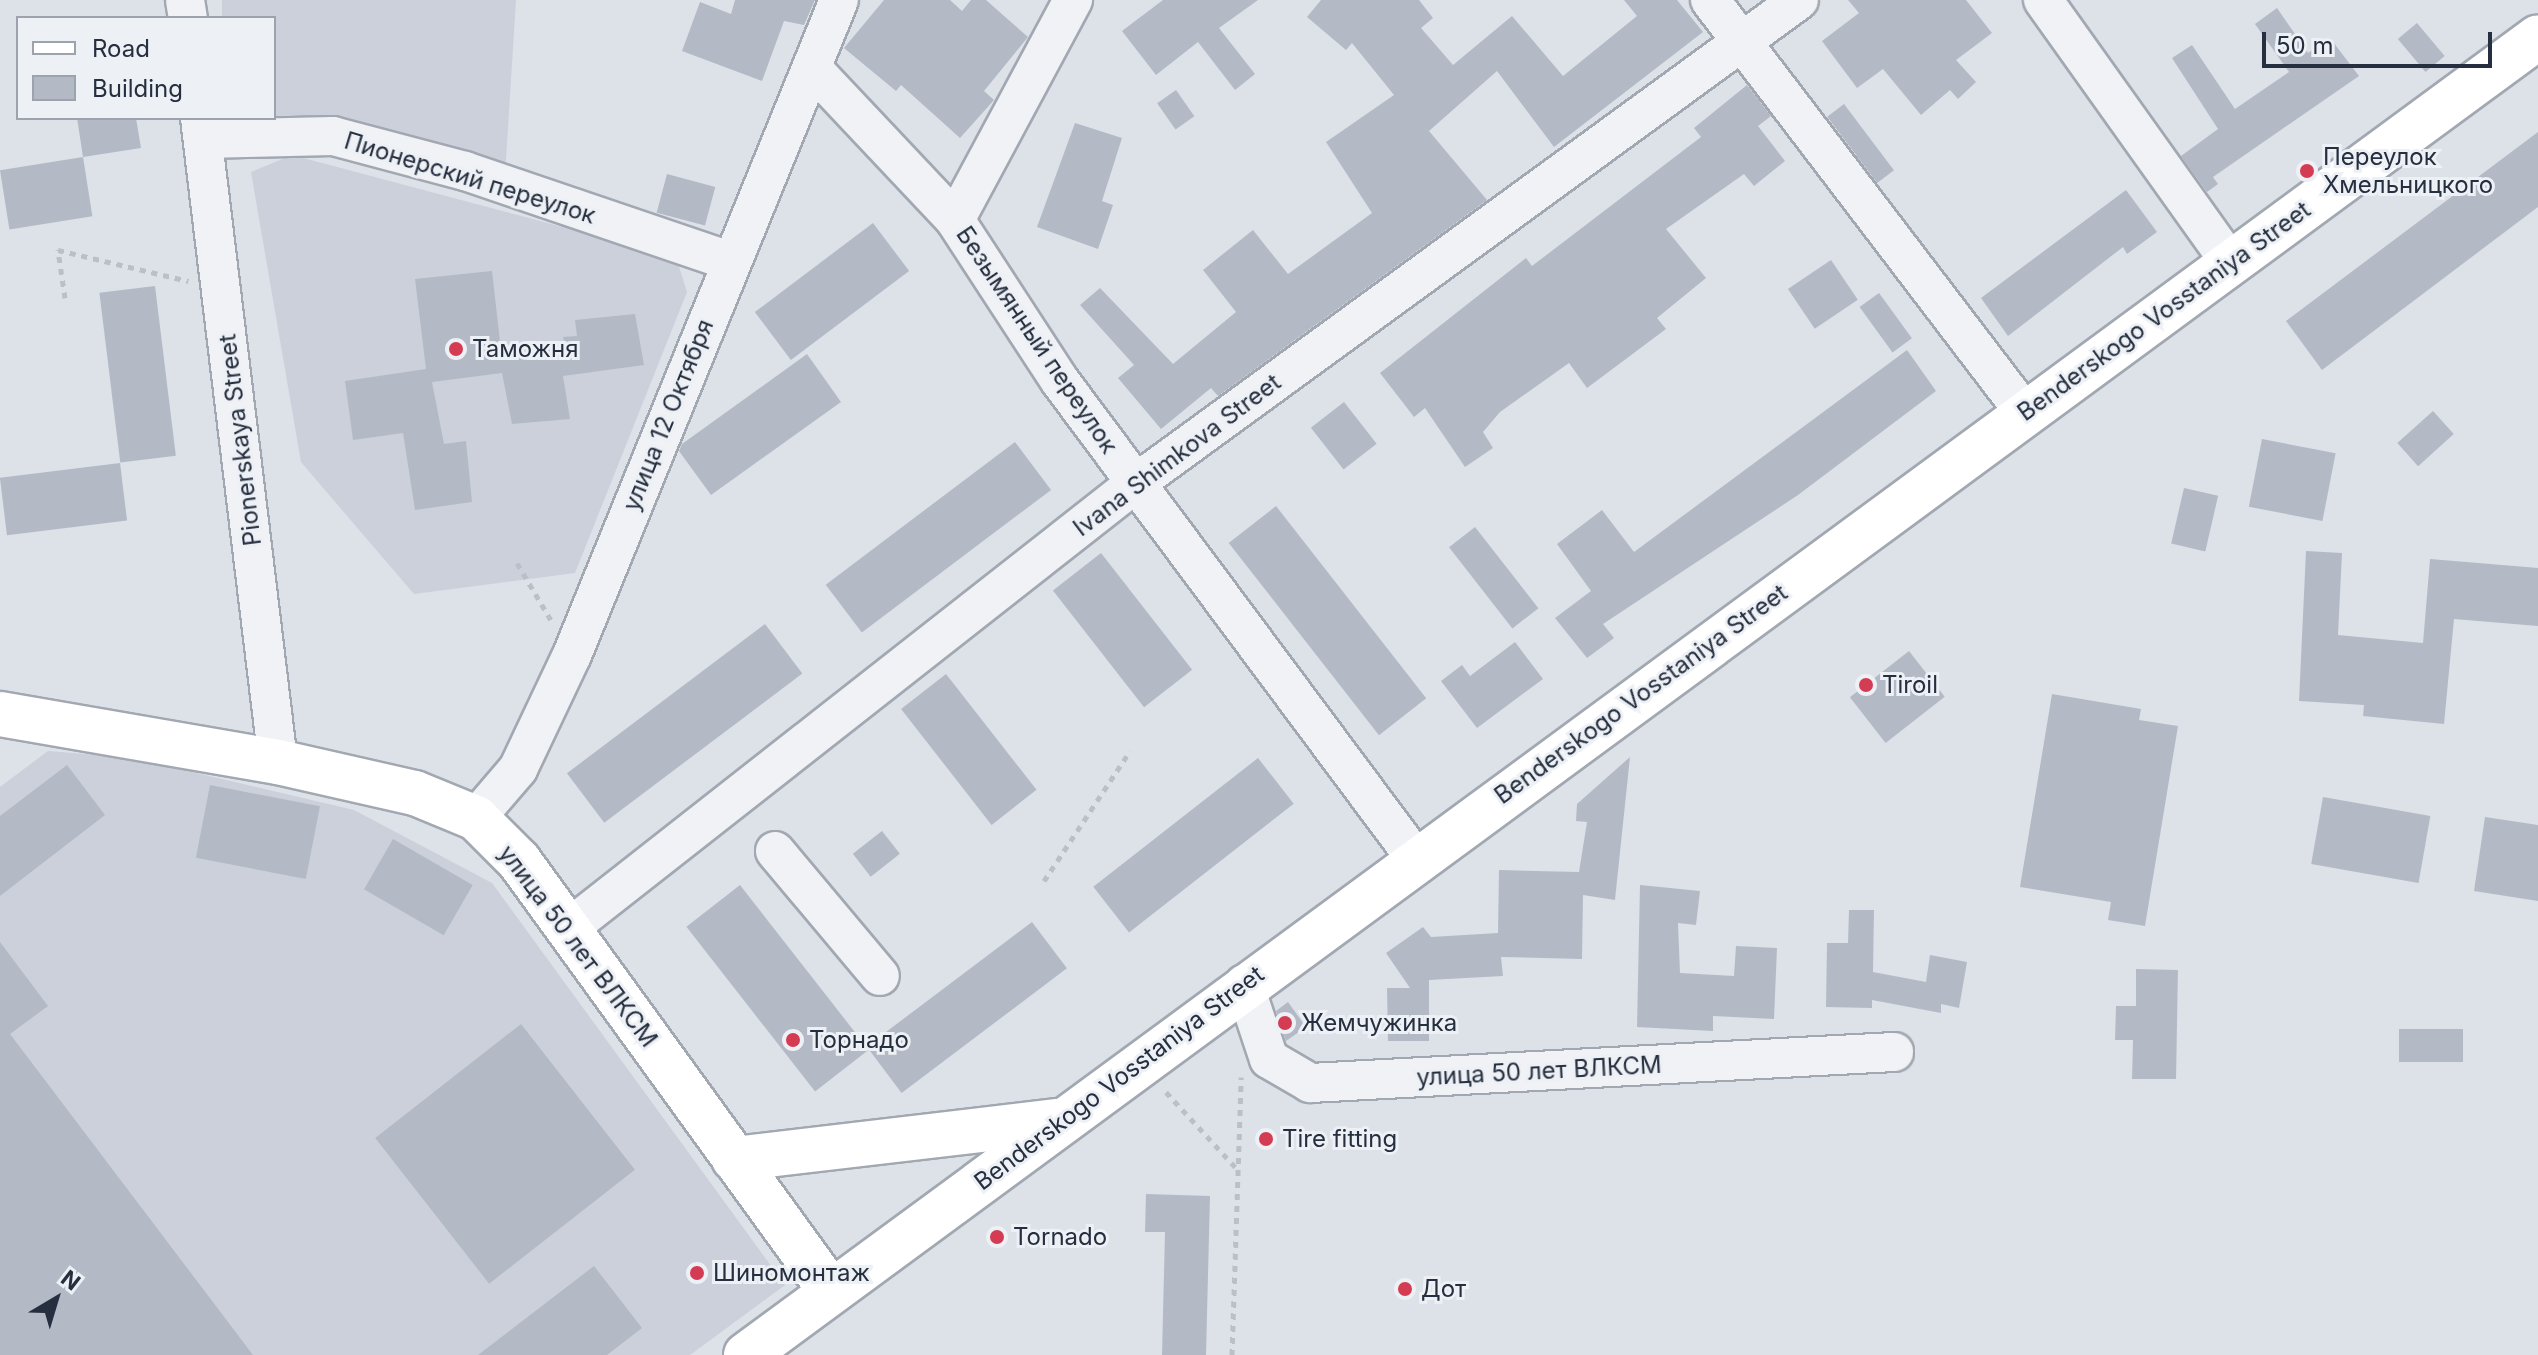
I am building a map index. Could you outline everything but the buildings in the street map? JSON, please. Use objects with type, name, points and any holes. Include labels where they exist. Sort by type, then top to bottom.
[{"type":"main road","name":"Benderskogo Vosstaniya Street","points":[[746,1355],[1244,984],[2538,37]]},
{"type":"main road","name":"улица 50 лет ВЛКСМ","points":[[11,724],[278,762],[415,793],[476,818],[519,861],[830,1290]]},
{"type":"main road","points":[[734,1159],[1058,1121]]},
{"type":"street","name":"улица 12 Октября","points":[[476,818],[518,769],[572,655],[730,261],[839,0]]},
{"type":"street","points":[[955,220],[1073,0]]},
{"type":"street","points":[[1710,0],[2025,413]]},
{"type":"street","name":"Ivana Shimkova Street","points":[[569,928],[1136,483],[1740,40],[1799,0]]},
{"type":"street","points":[[2043,0],[2231,264]]},
{"type":"street","name":"Безымянный переулок","points":[[812,68],[955,220],[1136,483],[1416,859]]},
{"type":"street","name":"Пионерский переулок","points":[[202,128],[333,136],[465,171],[730,261]]},
{"type":"street","name":"Pionerskaya Street","points":[[202,128],[278,762]]},
{"type":"street","points":[[775,851],[880,976]]},
{"type":"street","name":"улица 50 лет ВЛКСМ","points":[[1244,984],[1269,1059],[1310,1083],[1894,1052]]},
{"type":"path","points":[[65,298],[58,250],[222,289]]},
{"type":"path","points":[[517,563],[572,655]]},
{"type":"path","points":[[1044,881],[1130,751]]},
{"type":"path","points":[[1232,1355],[1241,1061]]},
{"type":"path","points":[[1138,1062],[1237,1169]]},
{"type":"shaded area","points":[[222,0],[516,0],[505,175],[340,125],[276,118],[276,16],[222,16]]},
{"type":"shaded area","points":[[292,155],[676,257],[687,292],[575,573],[414,594],[301,462],[251,172]]},
{"type":"shaded area","points":[[48,751],[132,758],[354,810],[492,883],[785,1285],[690,1355],[0,1355],[0,787]]},
{"type":"place","name":"Переулок Хмельницкого","points":[[2307,171]]},
{"type":"place","name":"Таможня","points":[[456,349]]},
{"type":"place","name":"Tiroil","points":[[1866,685]]},
{"type":"place","name":"Жемчужинка","points":[[1285,1023]]},
{"type":"place","name":"Торнадо","points":[[793,1040]]},
{"type":"place","name":"Tire fitting","points":[[1266,1139]]},
{"type":"place","name":"Tornado","points":[[997,1237]]},
{"type":"place","name":"Шиномонтаж","points":[[697,1273]]},
{"type":"place","name":"Дот","points":[[1405,1289]]}]
